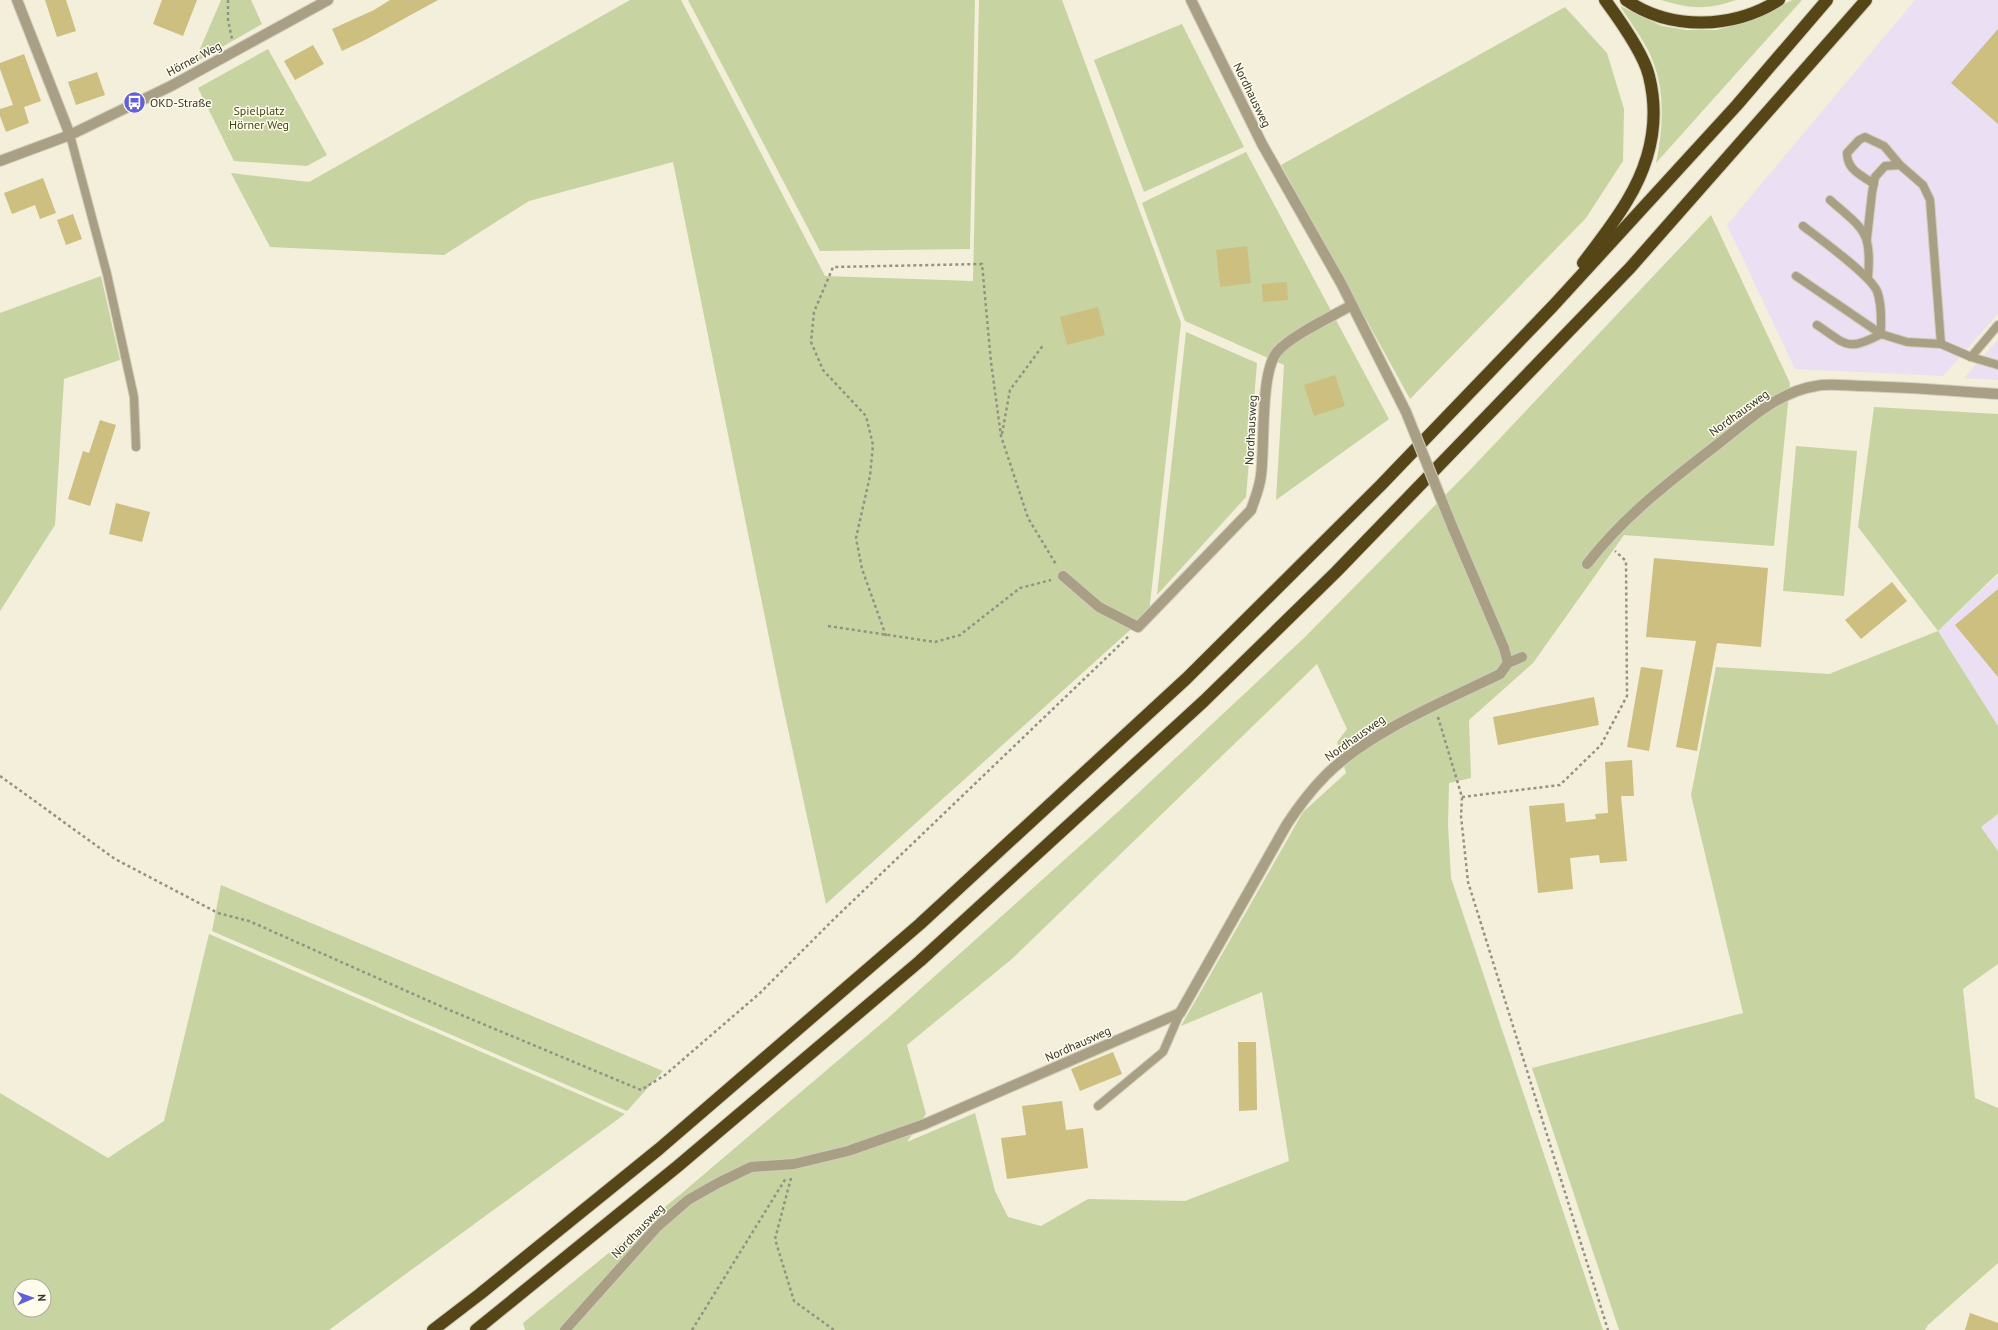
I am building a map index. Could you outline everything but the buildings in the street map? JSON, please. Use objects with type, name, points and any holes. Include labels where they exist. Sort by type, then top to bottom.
[{"type":"highway","points":[[1553,306],[1627,202],[1644,170],[1652,139],[1654,108],[1649,75],[1620,20],[1605,0]]},
{"type":"highway","points":[[1626,0],[1655,16],[1692,23],[1710,23],[1746,16],[1779,0]]},
{"type":"highway","points":[[433,1330],[480,1294],[658,1149],[920,924],[1187,678],[1381,485],[1553,306],[1737,105],[1827,0]]},
{"type":"highway","points":[[476,1330],[678,1166],[914,966],[1204,701],[1336,572],[1630,268],[1866,0]]},
{"type":"street","points":[[17,0],[70,135]]},
{"type":"street","name":"Hörner Weg","points":[[0,161],[70,135],[171,86],[234,53],[328,0]]},
{"type":"street","name":"Nordhausweg","points":[[1191,0],[1262,144],[1352,305],[1406,412],[1452,526],[1504,648],[1508,663]]},
{"type":"street","name":"Nordhausweg","points":[[1138,627],[1251,510],[1261,475],[1266,386],[1270,365],[1276,352],[1286,343],[1352,305]]},
{"type":"street","name":"Nordhausweg","points":[[1586,564],[1604,541],[1632,513],[1668,483],[1771,403],[1795,391],[1818,386],[1850,386],[1894,387],[1998,394]]},
{"type":"street","points":[[1063,576],[1099,607],[1138,627]]},
{"type":"street","name":"Nordhausweg","points":[[565,1330],[657,1227],[688,1200],[751,1167],[794,1164],[848,1151],[925,1124],[1180,1014],[1287,824],[1302,801],[1326,775],[1353,752],[1398,724],[1500,674],[1508,663],[1522,657]]},
{"type":"lane","points":[[70,135],[107,274],[134,397],[136,447]]},
{"type":"lane","points":[[1874,184],[1849,166],[1847,160],[1847,153],[1859,140],[1865,137],[1884,146],[1900,165],[1923,185],[1930,200],[1942,344]]},
{"type":"lane","points":[[1868,278],[1870,254],[1867,238],[1875,177],[1885,166],[1900,165]]},
{"type":"lane","points":[[1830,200],[1861,228],[1867,238]]},
{"type":"lane","points":[[1803,226],[1868,278],[1877,291],[1880,308],[1881,334]]},
{"type":"lane","points":[[1796,276],[1881,334],[1906,342],[1942,344],[1971,356],[1998,364]]},
{"type":"lane","points":[[1817,325],[1846,344],[1861,344],[1881,334]]},
{"type":"lane","points":[[1971,356],[1998,325]]},
{"type":"lane","points":[[1098,1106],[1163,1052],[1180,1014]]},
{"type":"path","points":[[228,0],[228,20],[234,53]]},
{"type":"path","points":[[828,626],[886,636],[935,642],[960,635],[1020,588],[1063,576],[1028,518],[1002,436],[991,362],[982,264],[833,267],[814,312],[811,342],[823,370],[866,416],[873,445],[870,476],[856,538],[862,569],[886,636]]},
{"type":"path","points":[[1002,436],[1010,390],[1044,344]]},
{"type":"path","points":[[1462,797],[1560,785],[1601,745],[1627,696],[1626,560],[1604,541]]},
{"type":"path","points":[[0,776],[115,859],[218,913],[249,921],[447,1009],[641,1090],[665,1075],[760,993],[835,918],[1138,627]]},
{"type":"path","points":[[1437,704],[1438,719],[1462,797],[1461,816],[1468,882],[1608,1330]]},
{"type":"path","points":[[692,1330],[794,1164]]},
{"type":"path","points":[[794,1164],[775,1240],[794,1301],[834,1330]]},
{"type":"shaded area","points":[[1915,0],[1998,0],[1998,314],[1943,376],[1795,369],[1727,225]]},
{"type":"shaded area","points":[[1998,340],[1998,380],[1964,378]]},
{"type":"shaded area","points":[[1998,575],[1998,726],[1938,631]]},
{"type":"shaded area","points":[[1998,814],[1998,851],[1981,827]]},
{"type":"green space","points":[[221,0],[251,0],[262,24],[194,63]]},
{"type":"green space","points":[[630,0],[681,0],[825,276],[973,281],[979,0],[1062,0],[1181,323],[1149,613],[826,904],[780,692],[673,162],[529,201],[444,255],[270,247],[231,173],[309,182]]},
{"type":"green space","points":[[688,0],[975,0],[970,249],[820,251]]},
{"type":"green space","points":[[1661,0],[1736,0],[1707,7],[1690,7]]},
{"type":"green space","points":[[1792,0],[1802,0],[1656,163],[1662,120],[1661,91],[1658,77],[1648,50],[1620,6],[1662,26],[1686,30],[1716,30],[1751,21]]},
{"type":"green space","points":[[1565,7],[1607,53],[1624,109],[1623,161],[1586,218],[1410,399],[1281,165]]},
{"type":"green space","points":[[1182,24],[1244,147],[1144,192],[1094,60]]},
{"type":"green space","name":"Spielplatz Hörner Weg","points":[[268,49],[327,155],[307,166],[234,161],[198,88]]},
{"type":"green space","points":[[1246,152],[1389,419],[1276,500],[1284,365],[1185,321],[1142,203]]},
{"type":"green space","points":[[1711,215],[1790,383],[1774,546],[1624,535],[1533,663],[1469,720],[1471,778],[1449,783],[1448,825],[1451,878],[1603,1330],[525,1330],[523,1323],[682,1193],[888,1018],[1120,810],[1304,638],[1470,470]],"holes":[[[1317,664],[1347,729],[1337,742],[1346,773],[1303,812],[1181,1026],[1262,992],[1289,1161],[1185,1201],[1088,1199],[1041,1226],[1008,1217],[995,1191],[975,1113],[907,1142],[926,1114],[907,1045],[1013,958]]]},
{"type":"green space","points":[[101,276],[120,360],[64,379],[55,525],[0,611],[0,313]]},
{"type":"green space","points":[[1186,332],[1257,363],[1246,497],[1157,595]]},
{"type":"green space","points":[[1874,407],[1998,414],[1998,573],[1938,631],[1858,527]]},
{"type":"green space","points":[[1796,446],[1857,451],[1844,596],[1783,591]]},
{"type":"green space","points":[[1938,631],[1998,726],[1998,814],[1981,827],[1998,851],[1998,964],[1963,989],[1975,1098],[1998,1108],[1998,1263],[1928,1325],[1925,1330],[1619,1330],[1532,1068],[1743,1013],[1691,795],[1716,667],[1829,674]]},
{"type":"green space","points":[[221,885],[663,1071],[627,1111],[212,931]]},
{"type":"green space","points":[[209,934],[625,1114],[329,1330],[0,1330],[0,1093],[108,1158],[164,1121]]},
{"type":"place","name":"OKD-Straße","points":[[134,103]]}]
